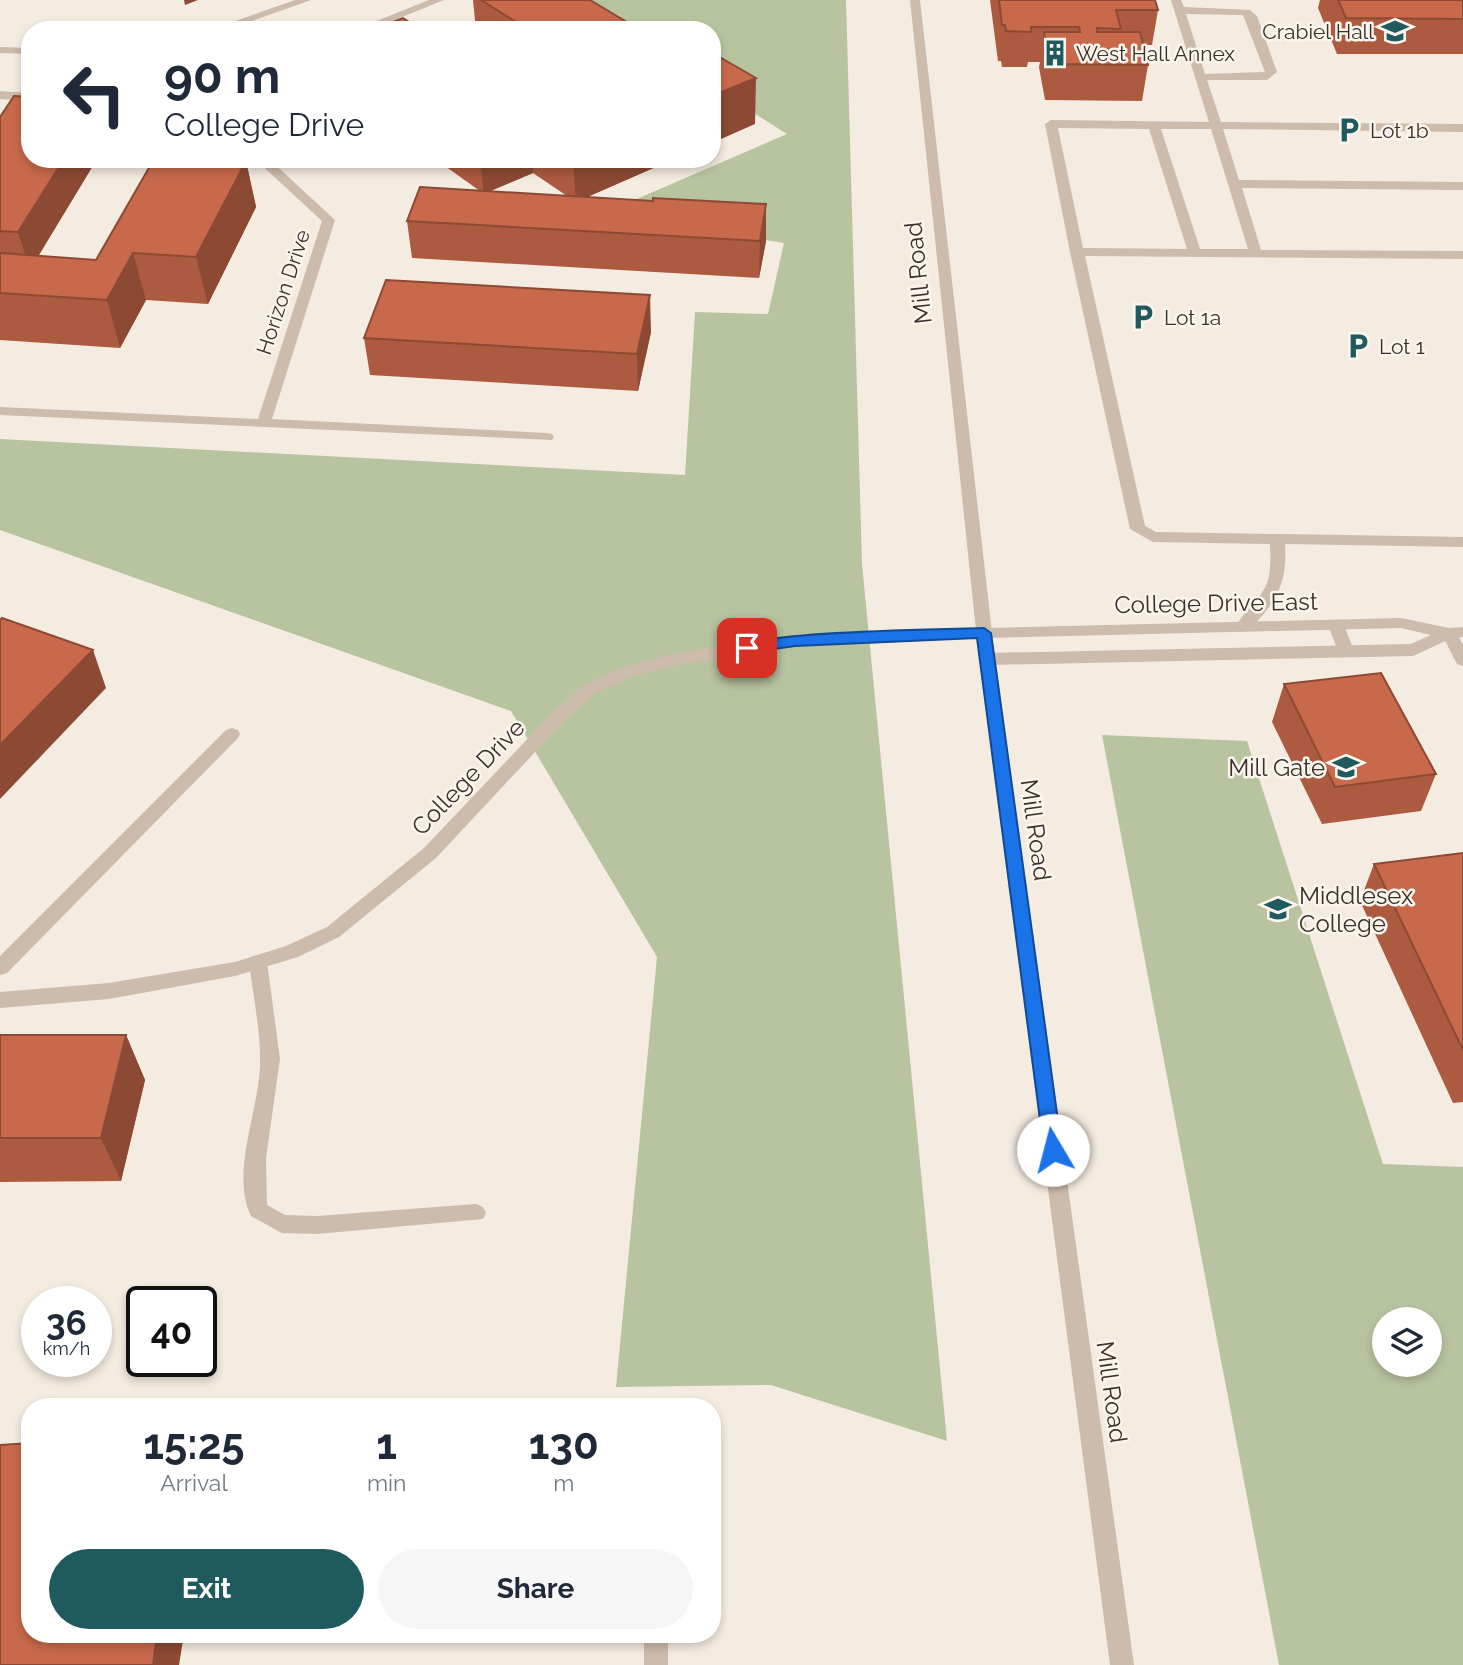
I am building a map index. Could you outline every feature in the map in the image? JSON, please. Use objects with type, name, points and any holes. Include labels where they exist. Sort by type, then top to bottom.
[{"type":"street","points":[[242,21],[306,0]]},
{"type":"street","points":[[383,21],[439,0]]},
{"type":"street","name":"Mill Road","points":[[915,0],[987,659],[1122,1665]]},
{"type":"street","points":[[1202,77],[1267,77],[1271,72],[1251,16],[1246,12],[1177,5],[1256,253]]},
{"type":"street","points":[[0,50],[21,51]]},
{"type":"street","points":[[0,95],[21,96]]},
{"type":"street","points":[[1463,128],[1051,124],[1076,252],[1108,383],[1138,529],[1153,537],[1463,542]]},
{"type":"street","points":[[1154,124],[1195,253]]},
{"type":"street","name":"Horizon Drive","points":[[262,424],[329,220],[271,168]]},
{"type":"street","points":[[1235,184],[1463,186]]},
{"type":"street","points":[[1076,252],[1463,255]]},
{"type":"street","points":[[0,411],[547,438]]},
{"type":"street","points":[[1242,627],[1270,599],[1280,572],[1277,539]]},
{"type":"street","name":"College Drive East","points":[[984,633],[1401,623],[1456,633]]},
{"type":"street","points":[[1336,625],[1346,651]]},
{"type":"street","name":"College Drive","points":[[0,1000],[109,990],[235,969],[291,952],[333,932],[430,853],[559,716],[591,688],[628,672],[676,659],[795,641],[984,633]]},
{"type":"street","points":[[1456,633],[1463,660]]},
{"type":"street","name":"College Drive East","points":[[987,659],[1413,650],[1456,633]]},
{"type":"street","points":[[0,968],[232,734]]},
{"type":"street","points":[[258,962],[270,1067],[253,1167],[253,1188],[258,1210],[282,1224],[317,1225],[476,1213]]},
{"type":"street","points":[[656,1643],[656,1665]]},
{"type":"green space","points":[[574,0],[846,0],[862,564],[947,1441],[771,1385],[616,1387],[657,957],[511,711],[0,530],[0,439],[685,475],[695,312],[768,314],[784,243],[602,214],[708,168],[721,168],[721,163],[787,134],[721,93],[721,21],[607,21]]},
{"type":"green space","points":[[1102,735],[1247,741],[1383,1164],[1463,1167],[1463,1665],[1279,1665]]},
{"type":"building","points":[[481,0],[590,0],[625,21],[515,21]]},
{"type":"building","points":[[999,0],[1155,0],[1158,10],[1116,10],[1121,29],[1097,28],[1097,32],[1140,32],[1148,65],[1049,64],[1044,32],[1080,32],[1079,27],[1031,27],[1031,32],[1006,31],[1005,25],[1002,25]]},
{"type":"building","points":[[1338,0],[1463,0],[1463,19],[1346,18]]},
{"type":"building","points":[[721,58],[756,78],[721,92]]},
{"type":"building","points":[[14,96],[21,96],[21,168],[58,168],[18,232],[0,231],[0,117]]},
{"type":"building","points":[[149,168],[242,168],[196,257],[133,253],[107,300],[0,293],[0,253],[96,260]]},
{"type":"building","points":[[420,187],[653,201],[653,198],[766,204],[760,241],[407,221]]},
{"type":"building","points":[[386,280],[650,295],[637,354],[364,338]]},
{"type":"building","points":[[2,618],[93,650],[0,745],[0,620]]},
{"type":"building","points":[[1381,673],[1436,774],[1335,787],[1284,684]]},
{"type":"building","points":[[1463,853],[1463,1050],[1374,864]]},
{"type":"building","points":[[0,1035],[126,1035],[101,1138],[0,1138]]},
{"type":"building","points":[[21,1444],[21,1643],[156,1643],[153,1665],[0,1665],[0,1445]]},
{"type":"place","name":"Crabiel Hall","points":[[1395,31]]},
{"type":"place","name":"West Hall Annex","points":[[1055,53]]},
{"type":"place","name":"Lot 1b","points":[[1349,130]]},
{"type":"place","name":"Lot 1a","points":[[1143,317]]},
{"type":"place","name":"Lot 1","points":[[1358,346]]},
{"type":"place","name":"Mill Gate","points":[[1346,767]]},
{"type":"place","name":"Middlesex College","points":[[1278,909]]},
{"type":"route","points":[[747,648],[795,641],[984,633],[1053,1150]]}]
